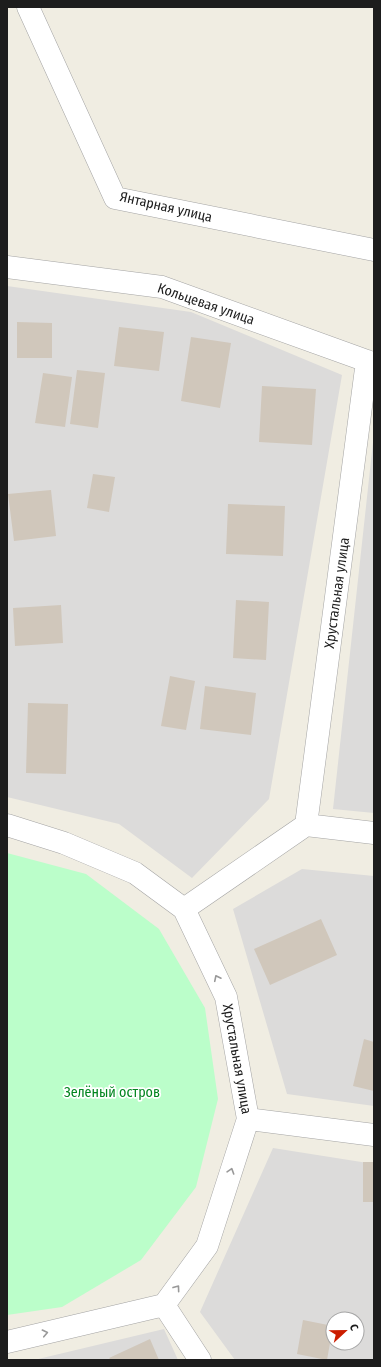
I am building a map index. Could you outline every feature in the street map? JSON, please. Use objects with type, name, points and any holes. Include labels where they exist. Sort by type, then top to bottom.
[{"type":"street","name":"Янтарная улица","points":[[28,7],[116,198],[374,250]]},
{"type":"street","name":"Кольцевая улица","points":[[7,267],[162,287],[371,364]]},
{"type":"street","name":"Хрустальная улица","points":[[306,825],[371,364]]},
{"type":"street","name":"Хрустальная улица","points":[[7,825],[64,843],[134,873],[184,909],[226,998],[248,1119],[207,1246],[164,1306]]},
{"type":"street","points":[[184,909],[306,825],[374,833]]},
{"type":"street","points":[[248,1119],[374,1135]]},
{"type":"street","points":[[7,1342],[164,1306],[200,1360]]},
{"type":"shaded area","points":[[7,286],[191,312],[342,375],[269,799],[192,878],[119,824],[7,797]]},
{"type":"shaded area","points":[[374,433],[374,813],[333,809]]},
{"type":"shaded area","points":[[302,869],[374,876],[374,1106],[287,1094],[233,909]]},
{"type":"shaded area","points":[[273,1148],[374,1164],[374,1360],[235,1360],[200,1312]]},
{"type":"shaded area","points":[[164,1329],[178,1360],[34,1360]]},
{"type":"green space","name":"Зелёный остров","points":[[7,853],[86,874],[159,929],[205,1008],[218,1099],[196,1187],[141,1260],[62,1307],[7,1315]]},
{"type":"building","points":[[17,322],[52,323],[52,358],[17,358]]},
{"type":"building","points":[[119,327],[164,332],[159,371],[114,366]]},
{"type":"building","points":[[191,337],[231,343],[220,408],[181,401]]},
{"type":"building","points":[[77,370],[105,373],[98,428],[70,424]]},
{"type":"building","points":[[43,373],[72,377],[65,427],[35,423]]},
{"type":"building","points":[[262,386],[316,389],[312,445],[259,442]]},
{"type":"building","points":[[93,474],[115,477],[109,512],[87,508]]},
{"type":"building","points":[[51,490],[56,536],[14,541],[8,494]]},
{"type":"building","points":[[228,504],[285,506],[283,556],[226,554]]},
{"type":"building","points":[[236,600],[269,602],[266,660],[233,658]]},
{"type":"building","points":[[61,605],[63,643],[15,646],[13,608]]},
{"type":"building","points":[[170,676],[195,681],[186,730],[161,726]]},
{"type":"building","points":[[205,686],[256,693],[251,735],[200,729]]},
{"type":"building","points":[[28,703],[68,704],[66,774],[26,773]]},
{"type":"building","points":[[321,919],[337,955],[270,985],[254,949]]},
{"type":"building","points":[[364,1039],[374,1042],[374,1091],[353,1086]]},
{"type":"building","points":[[363,1162],[374,1162],[374,1202],[363,1202]]},
{"type":"building","points":[[303,1320],[325,1324],[325,1351],[329,1351],[327,1360],[297,1354]]},
{"type":"building","points":[[150,1339],[159,1360],[111,1360],[109,1358]]}]
